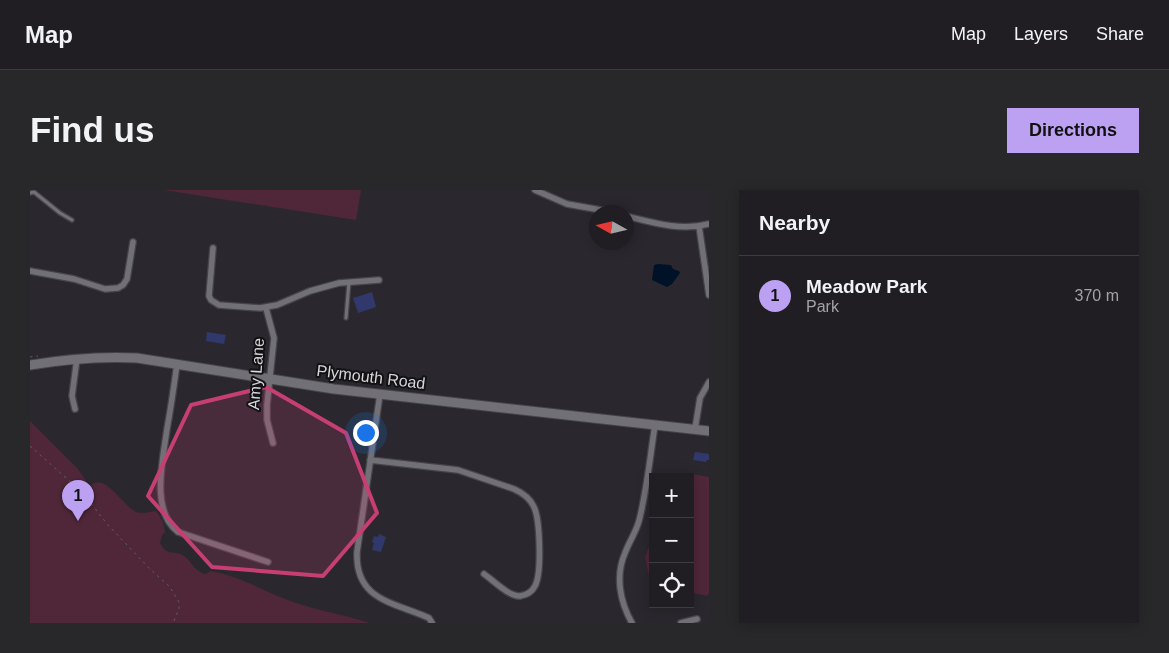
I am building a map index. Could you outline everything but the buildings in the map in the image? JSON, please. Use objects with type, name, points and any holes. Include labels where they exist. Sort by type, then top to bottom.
[{"type":"main road","name":"Plymouth Road","points":[[30,365],[77,358],[137,358],[334,389],[709,431]]},
{"type":"street","points":[[535,190],[567,204],[589,208]]},
{"type":"street","points":[[634,218],[670,227],[709,224]]},
{"type":"street","points":[[698,226],[709,295]]},
{"type":"street","points":[[30,271],[74,279],[105,289],[118,288],[128,279],[133,242]]},
{"type":"street","points":[[213,248],[208,290],[211,300],[219,305],[266,308],[310,292],[349,282],[378,280]]},
{"type":"street","name":"Amy Lane","points":[[266,308],[274,338],[267,420],[273,443]]},
{"type":"street","points":[[75,410],[72,396],[77,358]]},
{"type":"street","points":[[178,364],[160,480],[163,506],[170,526],[178,532],[268,562]]},
{"type":"street","points":[[695,429],[700,398],[709,382]]},
{"type":"street","points":[[380,394],[357,552],[358,572],[362,582],[376,597],[428,618],[432,623]]},
{"type":"street","points":[[632,623],[620,594],[620,568],[623,556],[639,522],[655,425]]},
{"type":"street","points":[[370,460],[458,470],[522,492],[529,498],[536,510],[539,524],[539,569],[535,587],[526,594],[514,595],[484,574]]},
{"type":"street","points":[[681,623],[697,619]]},
{"type":"lane","points":[[30,193],[34,192],[72,220]]},
{"type":"lane","points":[[346,318],[349,282]]},
{"type":"path","points":[[30,446],[83,493],[102,518],[128,546],[151,570],[170,586],[178,602],[179,609],[173,623]]},
{"type":"highlighted area","points":[[266,387],[346,433],[377,513],[323,576],[212,567],[148,496],[191,405]]},
{"type":"shaded area","points":[[164,190],[361,190],[356,220]]},
{"type":"shaded area","points":[[30,421],[77,468],[90,486],[102,483],[136,512],[156,511],[163,522],[165,532],[160,543],[163,548],[168,552],[184,556],[199,572],[206,574],[210,571],[221,573],[296,603],[370,623],[30,623]]},
{"type":"shaded area","points":[[694,474],[709,477],[709,593],[707,596],[694,593]]},
{"type":"shaded area","points":[[649,547],[649,576],[645,557]]},
{"type":"water","points":[[654,265],[671,265],[673,269],[680,273],[672,284],[667,287],[652,280]]},
{"type":"place","name":"Meadow Park","points":[[78,521]]}]
